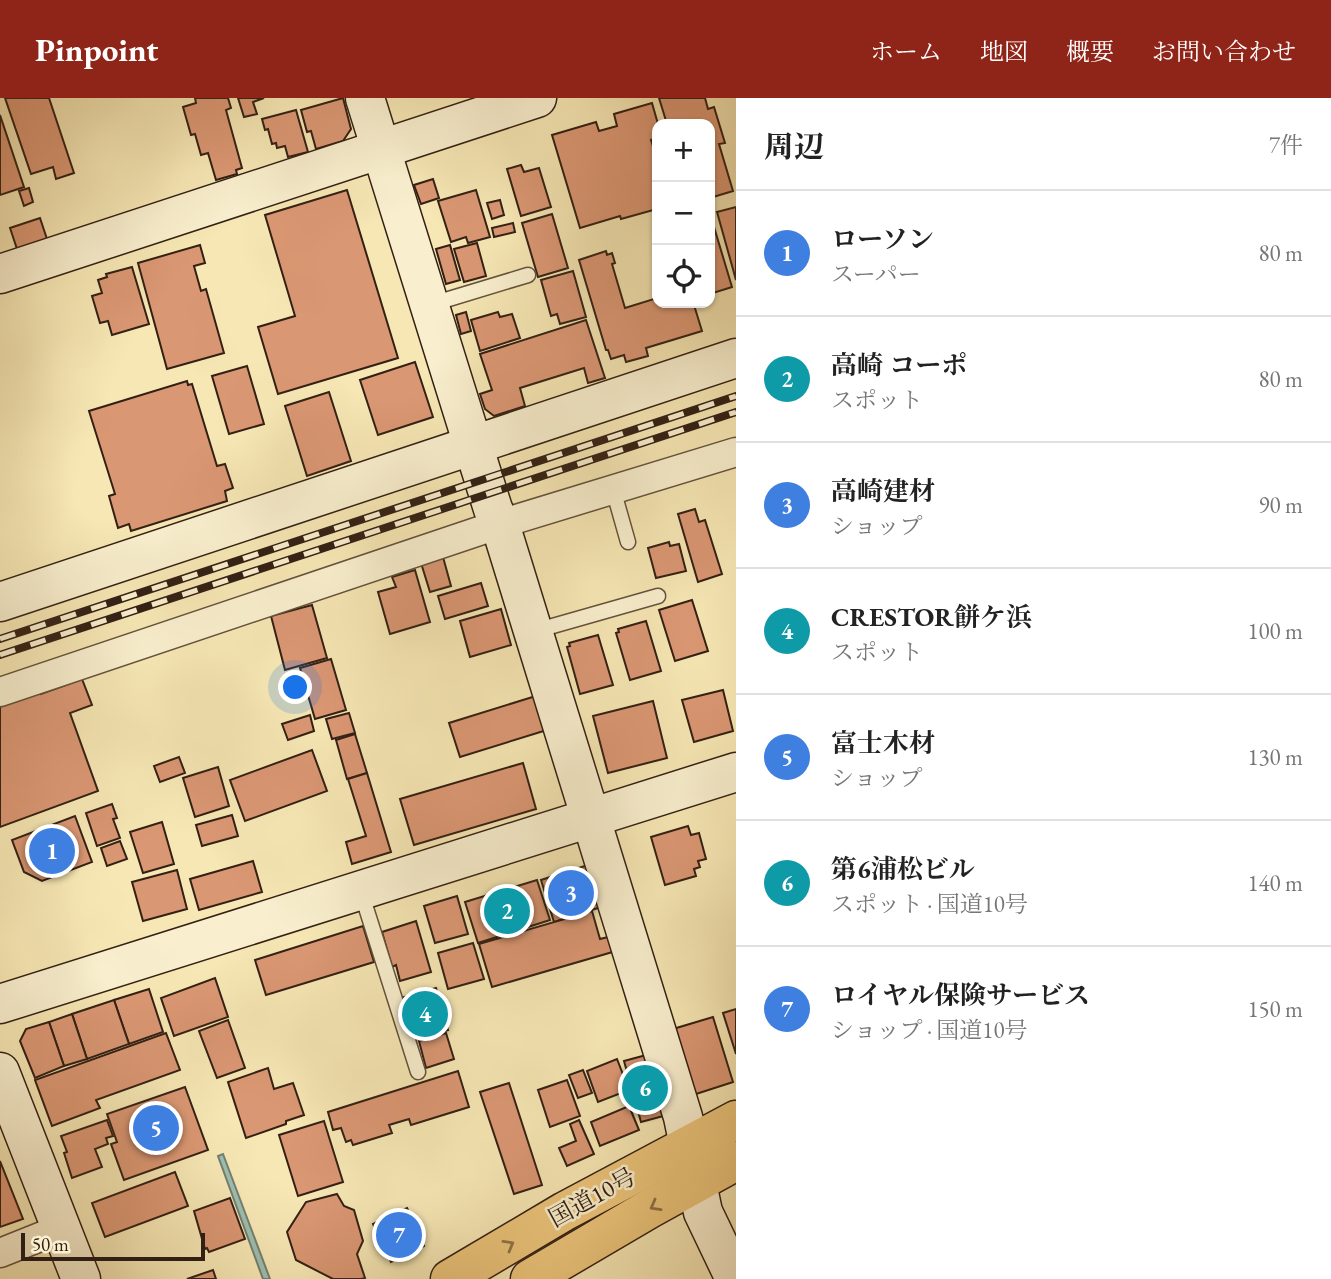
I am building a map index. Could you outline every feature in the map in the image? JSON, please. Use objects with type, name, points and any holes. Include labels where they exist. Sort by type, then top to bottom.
[{"type":"highway","name":"国道10号","points":[[450,1279],[565,1211],[736,1120]]},
{"type":"highway","name":"国道10号","points":[[530,1279],[736,1161]]},
{"type":"street","points":[[365,98],[680,1107],[703,1212],[735,1279]]},
{"type":"street","points":[[0,274],[537,98]]},
{"type":"street","points":[[0,602],[736,358]]},
{"type":"street","points":[[0,692],[500,524],[736,452]]},
{"type":"street","points":[[0,1004],[736,772]]},
{"type":"street","points":[[0,1072],[81,1279]]},
{"type":"street","points":[[0,1253],[60,1229]]},
{"type":"lane","points":[[429,305],[528,275]]},
{"type":"lane","points":[[613,489],[628,542]]},
{"type":"lane","points":[[533,632],[658,596]]},
{"type":"lane","points":[[360,890],[418,1072]]},
{"type":"shaded area","points":[[223,1154],[270,1279],[263,1279],[218,1156]]},
{"type":"building","points":[[5,98],[49,98],[74,173],[56,179],[53,167],[31,174]]},
{"type":"building","points":[[195,98],[228,98],[231,108],[226,110],[242,168],[236,170],[237,174],[216,180],[208,153],[201,155],[195,134],[191,135],[183,107],[196,103]]},
{"type":"building","points":[[238,98],[264,98],[253,102],[257,114],[244,117]]},
{"type":"building","points":[[343,98],[351,129],[343,141],[316,149],[311,131],[307,132],[301,110]]},
{"type":"building","points":[[659,98],[705,98],[708,109],[714,107],[725,143],[719,144],[733,191],[715,196],[715,119],[665,119]]},
{"type":"building","points":[[652,103],[657,119],[652,119],[652,210],[621,219],[620,216],[580,228],[552,135],[596,122],[599,131],[617,126],[614,114]]},
{"type":"building","points":[[296,110],[308,152],[288,157],[285,146],[277,148],[276,143],[272,144],[262,119]]},
{"type":"building","points":[[0,115],[24,187],[0,195]]},
{"type":"building","points":[[521,165],[524,172],[539,168],[551,207],[521,216],[507,169]]},
{"type":"building","points":[[433,179],[439,198],[421,204],[414,185]]},
{"type":"building","points":[[29,188],[33,202],[24,206],[19,191]]},
{"type":"building","points":[[347,190],[398,358],[278,394],[258,327],[295,316],[265,215]]},
{"type":"building","points":[[476,190],[490,237],[468,243],[466,237],[451,242],[438,201]]},
{"type":"building","points":[[500,200],[504,215],[492,219],[487,203]]},
{"type":"building","points":[[736,207],[736,280],[717,212]]},
{"type":"building","points":[[552,214],[568,268],[538,277],[522,223]]},
{"type":"building","points":[[40,218],[48,242],[18,252],[10,228]]},
{"type":"building","points":[[513,223],[515,232],[494,237],[492,228]]},
{"type":"building","points":[[715,230],[732,287],[715,292]]},
{"type":"building","points":[[477,243],[486,276],[464,282],[454,249]]},
{"type":"building","points":[[200,245],[205,263],[194,266],[201,291],[206,289],[224,353],[167,369],[138,263]]},
{"type":"building","points":[[450,245],[460,280],[446,284],[436,249]]},
{"type":"building","points":[[606,251],[607,255],[612,253],[615,263],[612,264],[625,308],[652,300],[652,308],[695,308],[702,331],[646,348],[648,356],[626,362],[624,355],[611,359],[579,260]]},
{"type":"building","points":[[132,267],[149,324],[112,335],[108,321],[100,323],[92,296],[102,293],[98,280],[107,277],[106,274]]},
{"type":"building","points":[[573,271],[586,317],[560,324],[557,314],[551,316],[541,280]]},
{"type":"building","points":[[466,312],[471,331],[461,334],[456,315]]},
{"type":"building","points":[[498,312],[500,317],[512,314],[520,338],[480,351],[471,320]]},
{"type":"building","points":[[586,320],[605,378],[588,383],[584,368],[520,388],[525,406],[494,416],[485,409],[480,394],[492,390],[480,354]]},
{"type":"building","points":[[415,362],[433,417],[378,435],[360,380]]},
{"type":"building","points":[[247,366],[264,424],[229,434],[212,376]]},
{"type":"building","points":[[187,381],[188,385],[192,384],[217,466],[225,464],[233,488],[225,491],[227,501],[131,531],[129,524],[118,528],[109,496],[115,494],[89,411]]},
{"type":"building","points":[[329,392],[351,461],[307,476],[285,406]]},
{"type":"building","points":[[695,509],[699,522],[705,520],[722,574],[698,582],[678,514]]},
{"type":"building","points":[[669,542],[670,546],[679,544],[686,571],[656,578],[648,548]]},
{"type":"building","points":[[443,557],[451,586],[430,592],[421,563]]},
{"type":"building","points":[[415,570],[430,622],[390,634],[378,592],[396,587],[392,577]]},
{"type":"building","points":[[481,583],[488,606],[445,619],[438,596]]},
{"type":"building","points":[[692,600],[708,651],[675,661],[659,610]]},
{"type":"building","points":[[312,605],[327,658],[285,670],[271,616]]},
{"type":"building","points":[[501,609],[511,645],[470,657],[460,621]]},
{"type":"building","points":[[646,621],[661,671],[630,680],[616,633],[619,632],[618,629]]},
{"type":"building","points":[[598,635],[613,685],[580,694],[567,647],[570,646],[569,643]]},
{"type":"building","points":[[331,659],[346,710],[315,719],[300,668]]},
{"type":"building","points":[[82,679],[92,705],[70,713],[98,791],[0,827],[0,703],[40,691],[41,694]]},
{"type":"building","points":[[723,690],[733,731],[694,742],[682,700]]},
{"type":"building","points":[[539,695],[550,729],[460,757],[449,723]]},
{"type":"building","points":[[653,701],[667,758],[608,773],[593,716]]},
{"type":"building","points":[[349,713],[355,733],[332,739],[326,719]]},
{"type":"building","points":[[310,715],[314,731],[288,740],[282,724]]},
{"type":"building","points":[[355,734],[367,773],[347,779],[336,740]]},
{"type":"building","points":[[312,750],[327,791],[245,821],[230,780]]},
{"type":"building","points":[[179,757],[185,773],[160,782],[154,766]]},
{"type":"building","points":[[523,763],[536,809],[414,845],[400,799]]},
{"type":"building","points":[[218,767],[229,806],[195,817],[183,778]]},
{"type":"building","points":[[367,773],[391,852],[352,864],[346,842],[366,836],[348,779]]},
{"type":"building","points":[[112,804],[117,818],[113,819],[120,838],[97,846],[86,813]]},
{"type":"building","points":[[232,815],[238,836],[202,846],[196,825]]},
{"type":"building","points":[[75,816],[92,862],[42,881],[24,872],[12,840]]},
{"type":"building","points":[[162,822],[174,864],[143,873],[130,832]]},
{"type":"building","points":[[688,826],[691,835],[699,833],[706,859],[698,861],[700,867],[694,869],[696,876],[665,885],[651,837]]},
{"type":"building","points":[[120,841],[127,859],[107,866],[101,848]]},
{"type":"building","points":[[253,861],[262,892],[199,910],[190,879]]},
{"type":"building","points":[[588,865],[601,907],[554,922],[541,880]]},
{"type":"building","points":[[177,870],[187,909],[143,921],[132,882]]},
{"type":"building","points":[[537,880],[550,920],[478,943],[465,902]]},
{"type":"building","points":[[457,896],[468,934],[435,943],[424,906]]},
{"type":"building","points":[[592,911],[600,939],[612,936],[616,951],[492,987],[479,944]]},
{"type":"building","points":[[416,921],[431,972],[400,981],[396,965],[392,967],[382,932]]},
{"type":"building","points":[[363,926],[374,962],[266,995],[255,960]]},
{"type":"building","points":[[473,943],[484,979],[448,989],[438,953]]},
{"type":"building","points":[[215,978],[228,1017],[174,1036],[161,998]]},
{"type":"building","points":[[436,988],[448,1030],[414,1040],[401,998]]},
{"type":"building","points":[[149,989],[163,1032],[129,1044],[114,1000]]},
{"type":"building","points":[[114,1000],[129,1044],[87,1059],[72,1014]]},
{"type":"building","points":[[736,1009],[736,1054],[723,1013]]},
{"type":"building","points":[[72,1014],[87,1059],[64,1066],[49,1022]]},
{"type":"building","points":[[713,1017],[733,1082],[693,1095],[673,1029]]},
{"type":"building","points":[[228,1020],[245,1068],[217,1078],[199,1031]]},
{"type":"building","points":[[49,1022],[64,1066],[35,1078],[20,1041],[26,1029]]},
{"type":"building","points":[[166,1033],[180,1070],[96,1100],[100,1108],[52,1126],[35,1080]]},
{"type":"building","points":[[446,1033],[454,1059],[426,1068],[419,1041]]},
{"type":"building","points":[[650,1054],[667,1115],[641,1122],[624,1061]]},
{"type":"building","points":[[617,1059],[629,1090],[598,1102],[587,1071]]},
{"type":"building","points":[[268,1068],[274,1089],[293,1083],[304,1115],[246,1138],[228,1082]]},
{"type":"building","points":[[583,1070],[592,1093],[578,1098],[569,1075]]},
{"type":"building","points":[[458,1071],[469,1107],[411,1125],[409,1119],[389,1125],[392,1133],[353,1145],[351,1140],[346,1142],[341,1128],[333,1130],[328,1112]]},
{"type":"building","points":[[567,1080],[580,1116],[550,1127],[538,1090]]},
{"type":"building","points":[[509,1083],[542,1185],[514,1194],[480,1092]]},
{"type":"building","points":[[185,1087],[208,1150],[124,1180],[111,1144],[117,1142],[107,1114]]},
{"type":"building","points":[[629,1106],[639,1130],[600,1146],[591,1122]]},
{"type":"building","points":[[107,1120],[113,1136],[106,1138],[108,1144],[95,1149],[102,1167],[72,1178],[61,1136]]},
{"type":"building","points":[[579,1120],[594,1154],[567,1166],[559,1148],[576,1141],[570,1124]]},
{"type":"building","points":[[324,1121],[343,1182],[298,1196],[279,1135]]},
{"type":"building","points":[[0,1161],[23,1219],[0,1227]]},
{"type":"building","points":[[175,1172],[188,1206],[105,1237],[92,1203]]},
{"type":"building","points":[[337,1194],[344,1206],[354,1210],[363,1241],[357,1254],[365,1278],[333,1279],[296,1260],[287,1232],[306,1202]]},
{"type":"building","points":[[230,1198],[245,1239],[209,1252],[205,1249],[194,1211]]},
{"type":"building","points":[[407,1208],[424,1246],[391,1262],[373,1224]]},
{"type":"building","points":[[213,1270],[216,1279],[187,1279]]},
{"type":"railway","points":[[0,639],[736,396]]},
{"type":"railway","points":[[0,655],[736,412]]},
{"type":"place","name":"ローソン","points":[[52,851]]},
{"type":"place","name":"高崎建材","points":[[571,893]]},
{"type":"place","name":"高崎 コーポ","points":[[507,911]]},
{"type":"place","name":"CRESTOR餅ケ浜","points":[[425,1014]]},
{"type":"place","name":"第6浦松ビル","points":[[645,1088]]},
{"type":"place","name":"富士木材","points":[[156,1128]]},
{"type":"place","name":"ロイヤル保険サービス","points":[[399,1235]]}]
